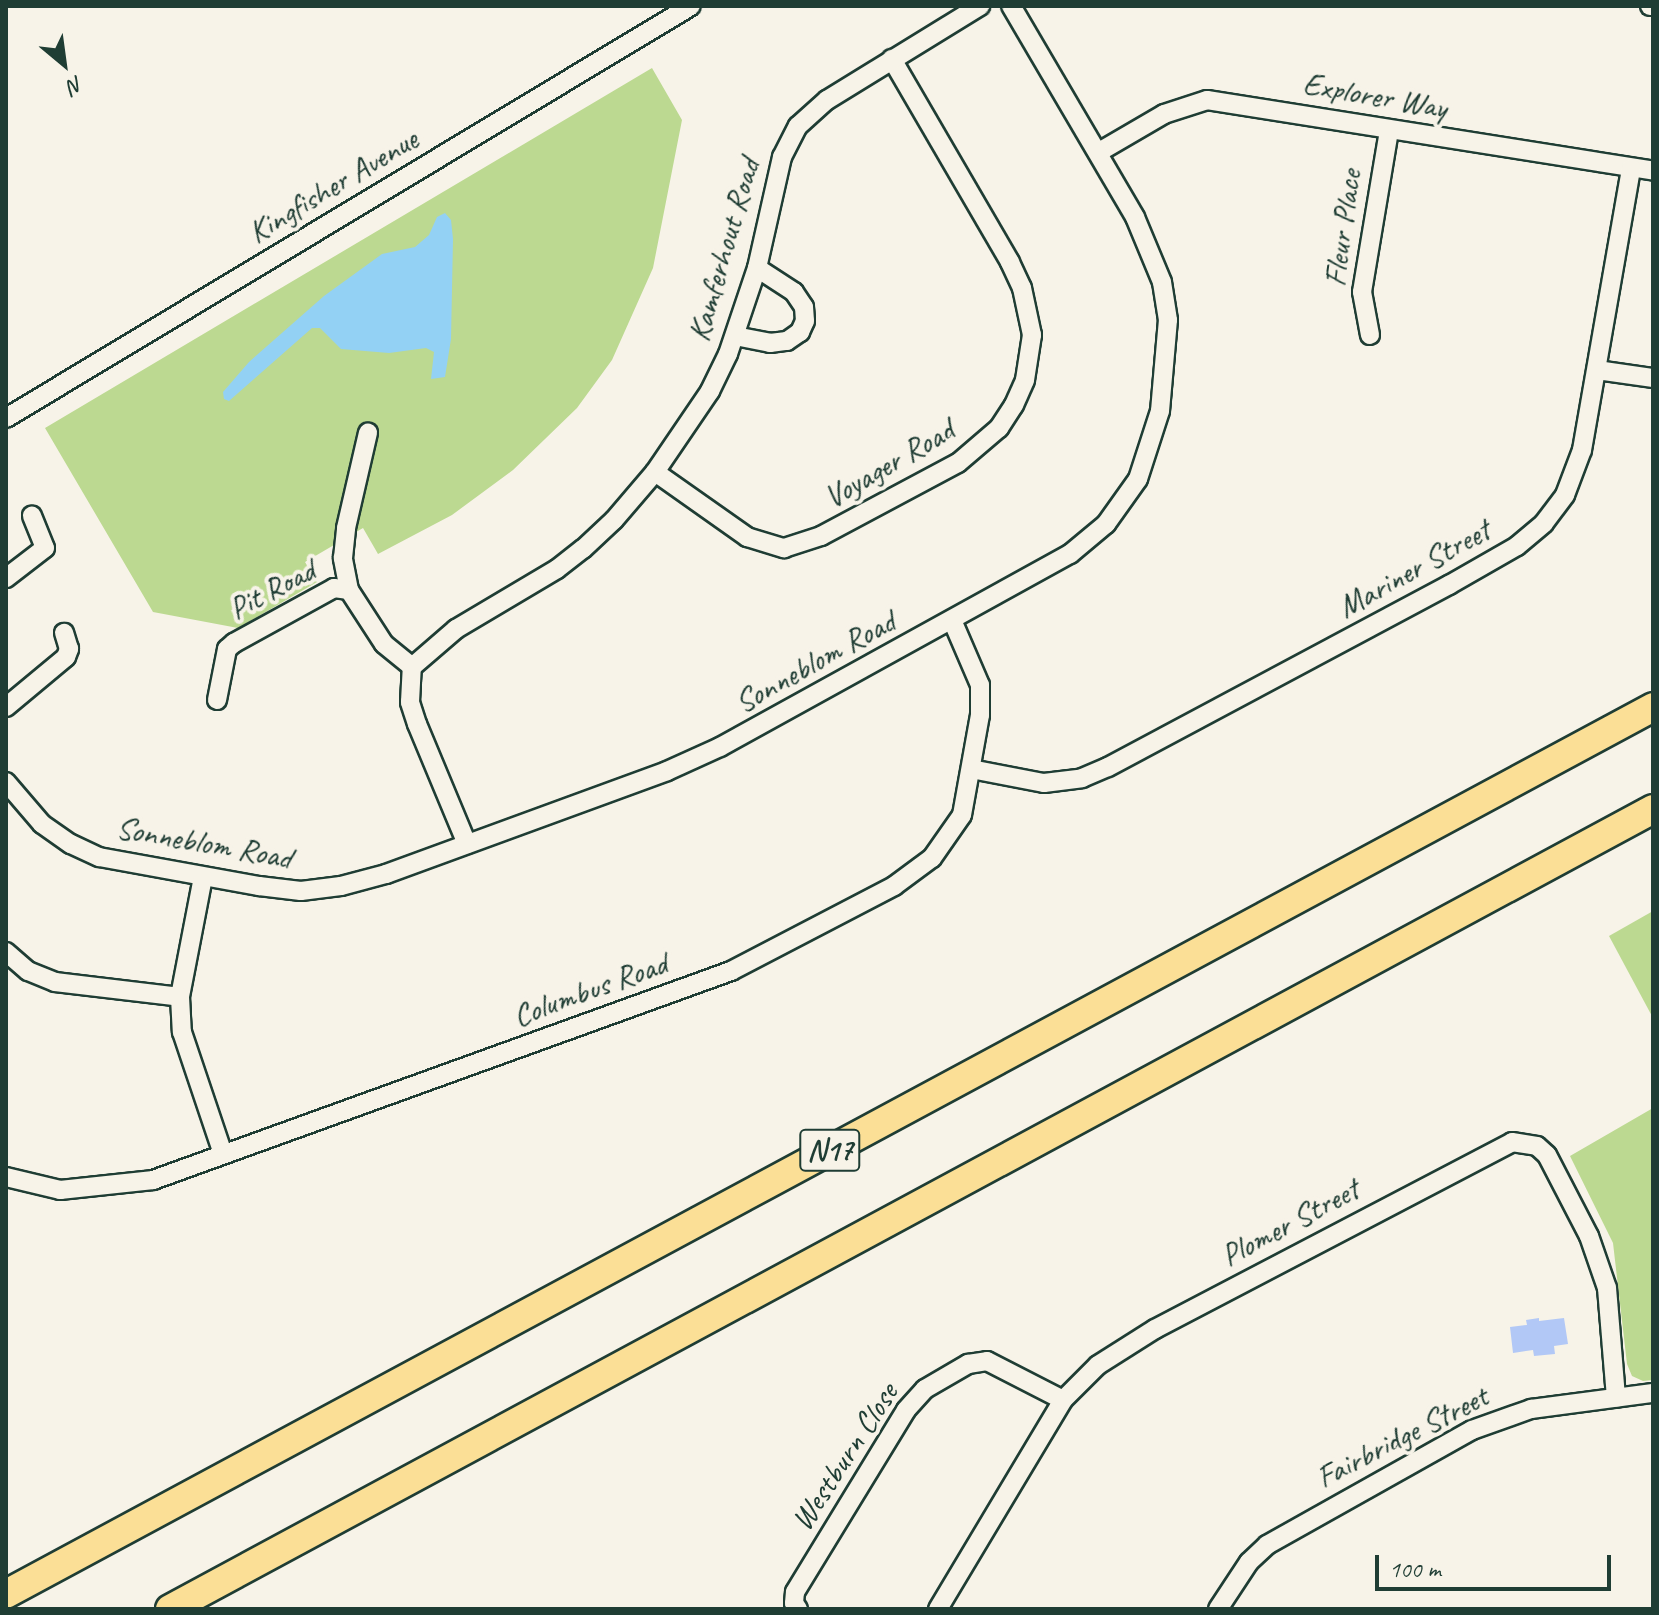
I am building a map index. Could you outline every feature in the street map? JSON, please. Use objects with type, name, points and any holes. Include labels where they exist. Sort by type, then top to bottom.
[{"type":"highway","name":"N17","points":[[6,1594],[1653,707]]},
{"type":"highway","points":[[170,1609],[1653,809]]},
{"type":"street","name":"Kingfisher Avenue","points":[[6,406],[672,6]]},
{"type":"street","name":"Kingfisher Avenue","points":[[6,418],[691,6]]},
{"type":"street","name":"Kamferhout Road","points":[[412,667],[456,629],[557,569],[583,549],[614,520],[655,472],[710,391],[735,336],[757,268],[788,140],[810,112],[980,6]]},
{"type":"street","name":"Sonneblom Road","points":[[6,782],[42,824],[71,844],[110,859],[301,891],[341,886],[467,844],[720,747],[1070,554],[1106,524],[1138,479],[1151,444],[1167,359],[1168,320],[1162,282],[1135,217],[1011,6]]},
{"type":"street","name":"Voyager Road","points":[[655,472],[747,537],[784,548],[821,536],[958,463],[999,428],[1014,405],[1025,380],[1032,335],[1022,288],[1010,262],[892,59]]},
{"type":"street","name":"Explorer Way","points":[[1099,152],[1182,105],[1207,100],[1653,171]]},
{"type":"street","name":"Fleur Place","points":[[1370,335],[1362,292],[1389,130]]},
{"type":"street","name":"Mariner Street","points":[[971,769],[1044,783],[1082,778],[1308,661],[1517,546],[1544,523],[1575,472],[1597,370],[1631,168]]},
{"type":"street","points":[[735,336],[770,343],[787,341],[800,332],[805,321],[804,307],[794,292],[757,268]]},
{"type":"street","points":[[1597,370],[1653,378]]},
{"type":"street","points":[[349,590],[343,558],[346,528],[368,433]]},
{"type":"street","points":[[6,578],[45,548],[32,516]]},
{"type":"street","name":"Pit Road","points":[[217,700],[227,649],[310,598],[334,588],[349,590],[384,644],[412,667]]},
{"type":"street","name":"Columbus Road","points":[[6,1177],[60,1190],[89,1190],[153,1180],[731,971],[894,886],[932,858],[962,815],[980,715],[980,685],[952,620]]},
{"type":"street","points":[[6,707],[66,657],[69,649],[64,633]]},
{"type":"street","points":[[412,667],[410,702],[467,844]]},
{"type":"street","points":[[203,877],[180,997],[182,1032],[190,1064],[223,1154]]},
{"type":"street","points":[[6,952],[28,971],[55,982],[180,997]]},
{"type":"street","name":"Plomer Street","points":[[938,1609],[1063,1400],[1098,1365],[1155,1329],[1512,1142],[1537,1146],[1547,1155],[1589,1236],[1607,1288],[1616,1398]]},
{"type":"street","name":"Westburn Close","points":[[798,1609],[794,1603],[795,1592],[906,1410],[925,1389],[968,1364],[987,1361],[1063,1400]]},
{"type":"street","name":"Fairbridge Street","points":[[1218,1609],[1249,1562],[1267,1545],[1472,1430],[1531,1409],[1653,1393]]},
{"type":"green space","points":[[652,68],[682,120],[653,268],[612,360],[577,408],[513,470],[452,515],[378,554],[363,528],[305,562],[317,582],[238,628],[153,612],[45,428]]},
{"type":"green space","points":[[1653,911],[1653,1018],[1609,936]]},
{"type":"green space","points":[[1653,1108],[1653,1380],[1643,1381],[1632,1376],[1627,1364],[1613,1243],[1570,1156]]},
{"type":"water","points":[[445,213],[451,220],[453,239],[451,339],[445,377],[431,379],[434,352],[426,348],[389,353],[341,349],[320,328],[312,328],[229,401],[224,399],[223,392],[249,362],[324,296],[382,254],[415,247],[429,235],[437,217]]},
{"type":"building","points":[[1539,1318],[1539,1321],[1564,1318],[1568,1344],[1554,1346],[1555,1354],[1534,1356],[1533,1350],[1513,1353],[1510,1327],[1527,1325],[1526,1320]]}]
